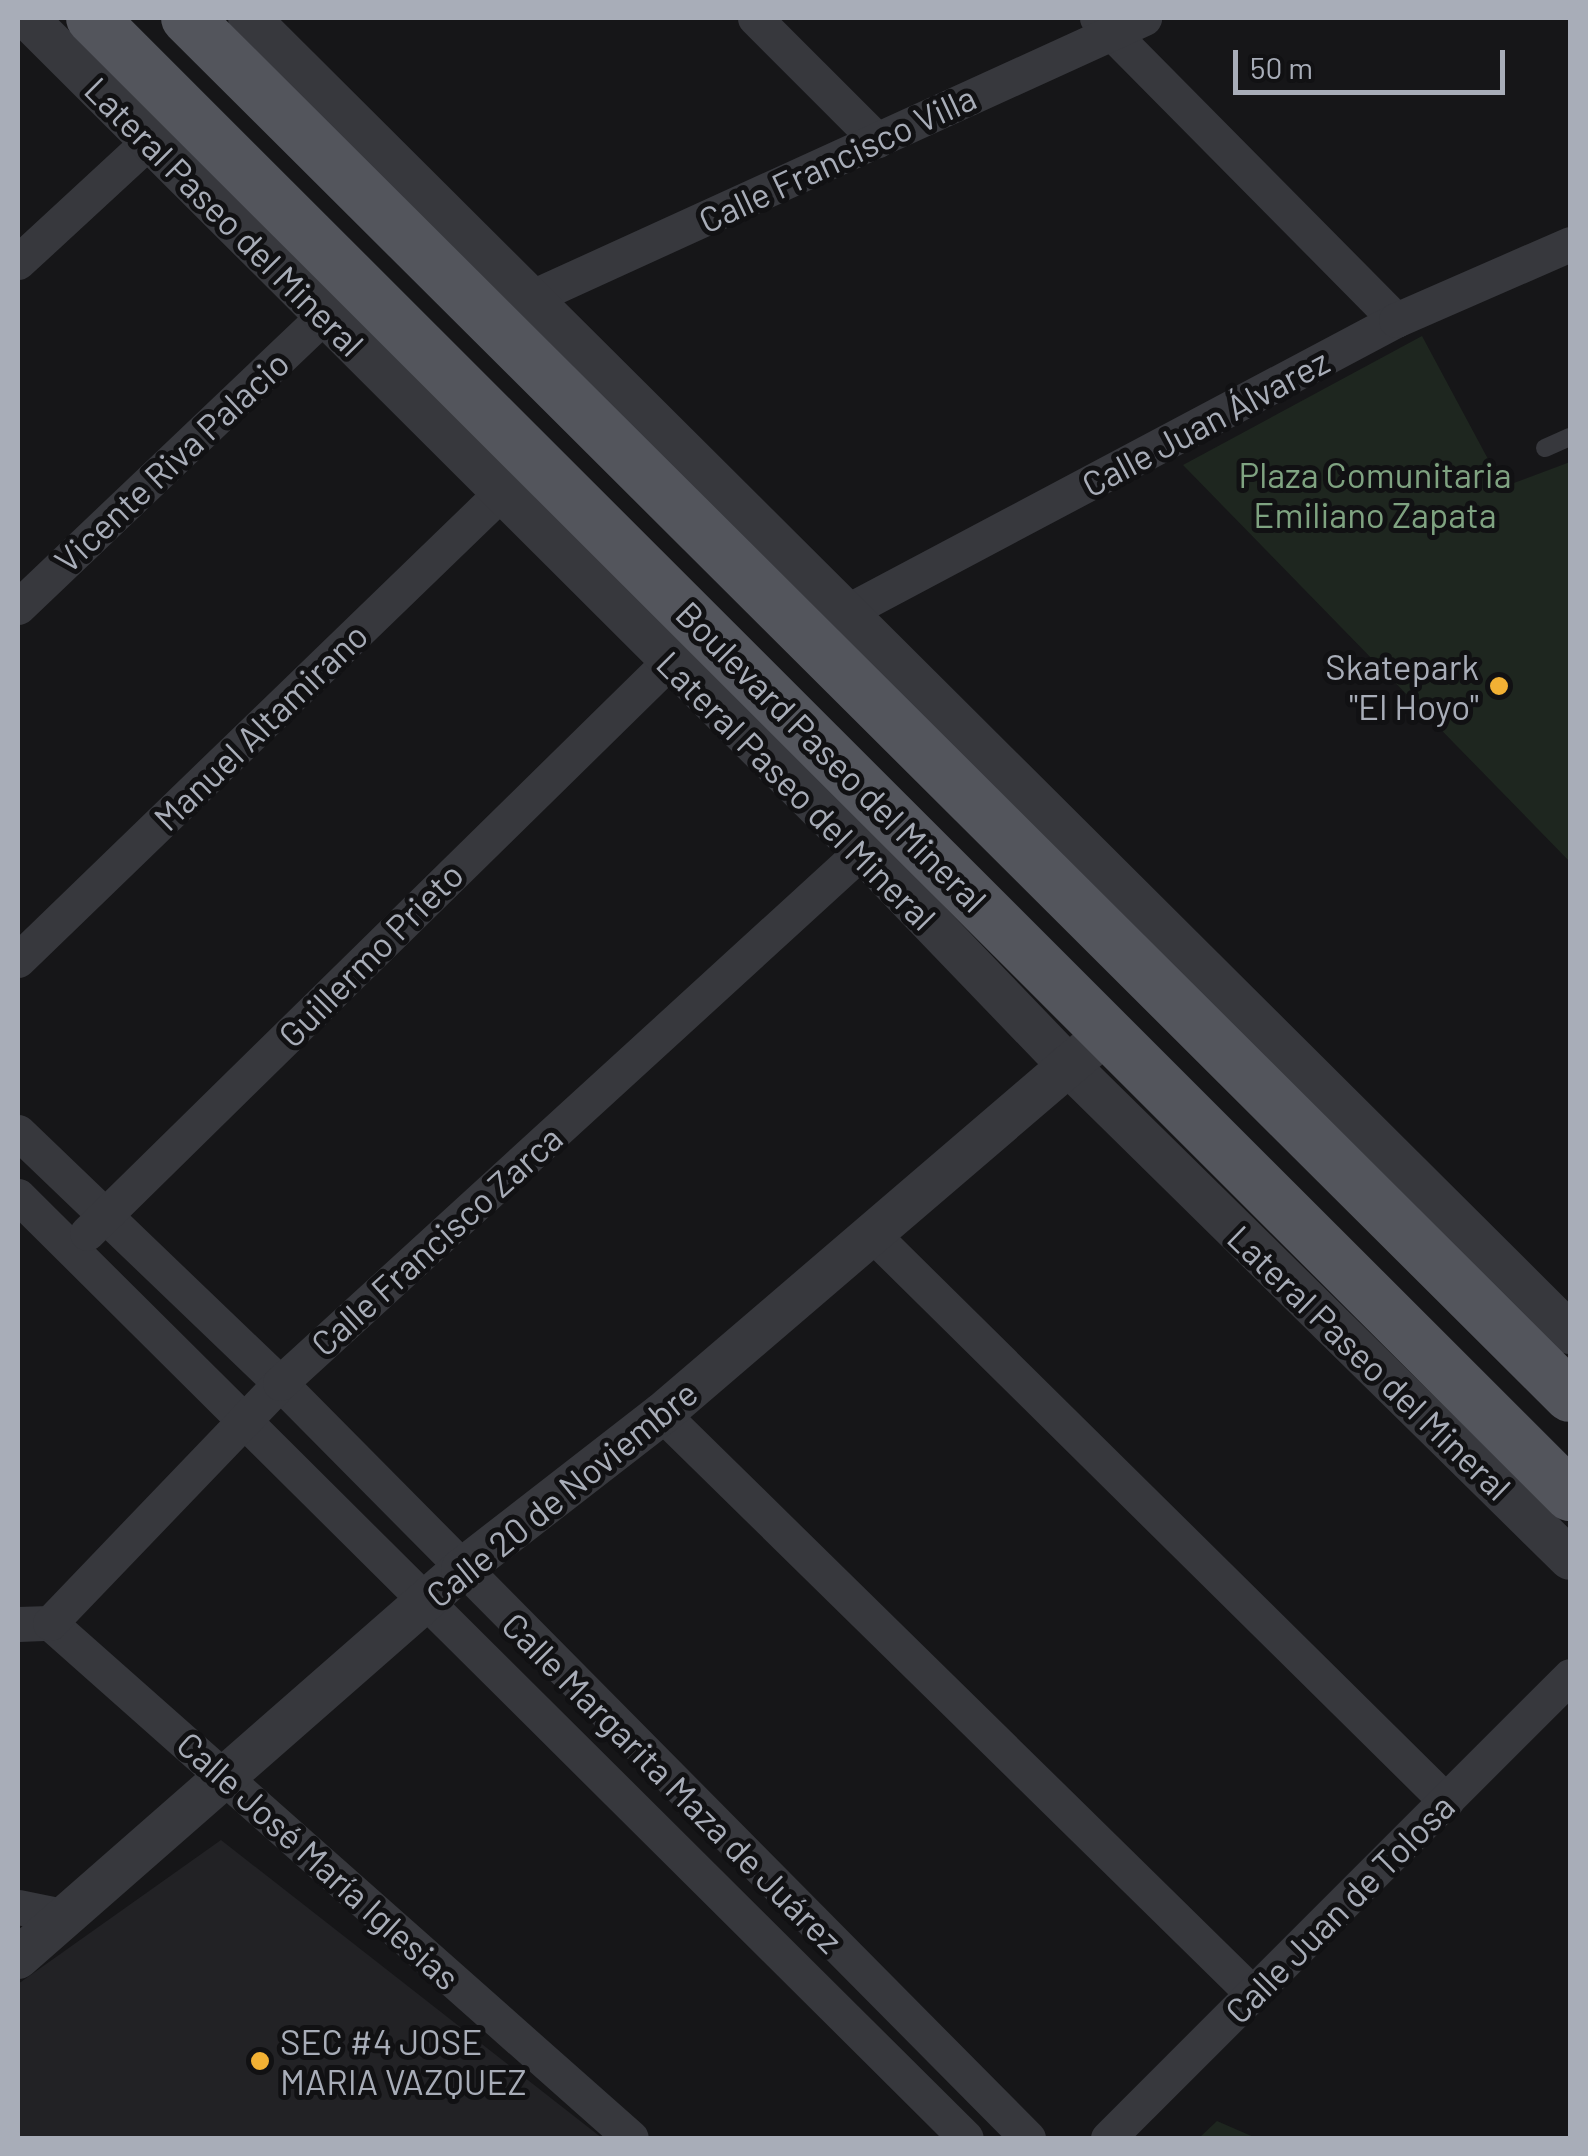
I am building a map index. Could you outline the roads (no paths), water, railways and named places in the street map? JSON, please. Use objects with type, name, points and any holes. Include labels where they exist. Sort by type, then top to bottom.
[{"type":"main road","name":"Boulevard Paseo del Mineral","points":[[92,18],[686,645],[1108,1033],[1570,1495]]},
{"type":"main road","name":"Boulevard Paseo del Mineral","points":[[187,18],[282,81],[1062,858],[1570,1396]]},
{"type":"street","name":"Lateral Paseo del Mineral","points":[[26,18],[502,492],[686,645],[862,851],[1068,1065],[1570,1559]]},
{"type":"street","points":[[249,18],[282,81],[530,298],[846,612],[1062,858],[1570,1333]]},
{"type":"street","points":[[755,18],[877,140]]},
{"type":"street","name":"Calle Francisco Villa","points":[[530,298],[877,140],[1103,24],[1144,18]]},
{"type":"street","points":[[1103,24],[1396,320]]},
{"type":"street","points":[[18,262],[150,140]]},
{"type":"street","name":"Calle Juan Álvarez","points":[[846,612],[1396,320],[1570,244]]},
{"type":"street","name":"Vicente Riva Palacio","points":[[18,607],[325,316]]},
{"type":"street","name":"Manuel Altamirano","points":[[18,960],[502,492]]},
{"type":"street","name":"Guillermo Prieto","points":[[72,1248],[686,645]]},
{"type":"street","name":"Calle Francisco Zarca","points":[[34,1624],[280,1382],[862,851]]},
{"type":"street","name":"Calle 20 de Noviembre","points":[[18,1958],[462,1569],[662,1414],[870,1232],[1108,1033]]},
{"type":"street","name":"Calle Margarita Maza de Juárez","points":[[18,1132],[280,1382],[1028,2138]]},
{"type":"street","name":"Calle Margarita Maza de Juárez","points":[[18,1196],[430,1599],[966,2138]]},
{"type":"street","points":[[870,1232],[1446,1801]]},
{"type":"street","points":[[662,1414],[1253,1994]]},
{"type":"street","name":"Calle José María Iglesias","points":[[34,1624],[225,1775],[631,2138]]},
{"type":"street","name":"Calle Juan de Tolosa","points":[[1108,2138],[1570,1676]]},
{"type":"street","points":[[18,1907],[67,1918]]},
{"type":"lane","points":[[1545,448],[1570,436]]},
{"type":"place","name":"Skatepark \"El Hoyo\"","points":[[1499,686]]},
{"type":"place","name":"SEC #4 JOSE MARIA VAZQUEZ","points":[[260,2061]]},
{"type":"park label","name":"Plaza Comunitaria Emiliano Zapata","points":[[1375,494]]}]
